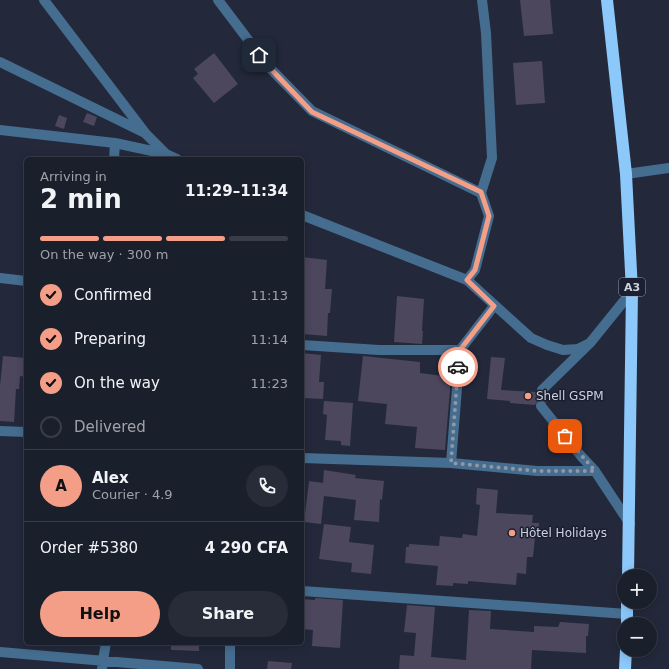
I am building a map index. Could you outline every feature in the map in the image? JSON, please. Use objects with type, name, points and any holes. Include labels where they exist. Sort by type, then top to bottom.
[{"type":"highway","name":"A3","points":[[607,0],[626,174],[632,291],[628,569]]},
{"type":"highway","points":[[625,669],[626,657]]},
{"type":"street","points":[[44,0],[146,134],[167,156]]},
{"type":"street","points":[[218,0],[268,66],[312,112],[481,192]]},
{"type":"street","points":[[467,280],[475,270],[489,216],[481,192],[492,158],[486,33],[482,0]]},
{"type":"street","points":[[0,62],[146,134]]},
{"type":"street","points":[[0,130],[115,143],[167,156]]},
{"type":"street","points":[[114,157],[115,143]]},
{"type":"street","points":[[626,174],[669,168]]},
{"type":"street","points":[[304,216],[467,280],[531,338],[563,350],[578,349],[590,343]]},
{"type":"street","points":[[0,278],[24,281]]},
{"type":"street","points":[[542,390],[590,343],[632,291]]},
{"type":"street","points":[[451,463],[460,350],[494,306]]},
{"type":"street","points":[[304,345],[379,350],[460,350]]},
{"type":"street","points":[[541,406],[595,471],[630,524]]},
{"type":"street","points":[[0,431],[24,432]]},
{"type":"street","points":[[304,458],[451,463],[537,471],[595,471]]},
{"type":"street","points":[[304,591],[627,613]]},
{"type":"street","points":[[103,665],[106,645]]},
{"type":"street","points":[[230,645],[230,669]]},
{"type":"street","points":[[0,652],[103,665],[198,669]]},
{"type":"building","points":[[520,0],[550,0],[553,34],[524,36]]},
{"type":"building","points":[[214,53],[238,84],[214,103],[193,78],[198,74],[194,69]]},
{"type":"building","points":[[542,61],[545,103],[516,105],[513,63]]},
{"type":"building","points":[[87,113],[97,117],[94,126],[83,122]]},
{"type":"building","points":[[59,115],[67,118],[64,129],[55,126]]},
{"type":"building","points":[[304,257],[327,260],[325,289],[332,289],[330,313],[328,313],[327,336],[304,334]]},
{"type":"building","points":[[397,296],[424,299],[422,344],[394,342]]},
{"type":"building","points":[[304,353],[321,355],[319,382],[324,382],[323,399],[304,398]]},
{"type":"building","points":[[3,356],[24,358],[24,377],[20,376],[19,389],[16,389],[14,422],[0,421],[0,386]]},
{"type":"building","points":[[363,356],[420,362],[420,373],[451,377],[445,450],[415,448],[417,427],[385,424],[387,404],[358,401]]},
{"type":"building","points":[[491,357],[505,358],[501,390],[536,392],[540,396],[544,396],[544,400],[537,401],[535,405],[487,399]]},
{"type":"building","points":[[324,401],[353,403],[350,446],[341,445],[341,441],[325,440],[327,415],[323,414]]},
{"type":"building","points":[[324,470],[356,475],[355,478],[384,481],[382,500],[380,499],[379,522],[354,520],[356,500],[324,496],[321,524],[304,522],[309,481],[323,483]]},
{"type":"building","points":[[477,488],[498,490],[496,513],[533,515],[532,523],[539,523],[539,537],[535,537],[533,557],[527,557],[526,574],[517,573],[516,585],[468,581],[468,584],[453,583],[453,586],[436,585],[438,566],[405,563],[406,547],[409,547],[409,544],[439,546],[440,536],[462,538],[463,534],[477,536],[480,505],[476,504]]},
{"type":"building","points":[[324,524],[351,527],[349,542],[374,545],[371,574],[351,572],[352,563],[319,559]]},
{"type":"building","points":[[315,598],[343,600],[340,648],[312,646],[313,630],[304,629],[304,599],[315,600]]},
{"type":"building","points":[[407,605],[435,607],[431,657],[466,660],[469,610],[491,611],[490,629],[534,632],[534,626],[558,627],[560,622],[589,624],[588,636],[586,636],[586,653],[532,650],[531,669],[399,669],[400,655],[414,656],[416,633],[404,632]]},
{"type":"building","points":[[171,645],[199,645],[199,651],[171,650]]},
{"type":"building","points":[[268,661],[292,663],[291,669],[267,669]]},
{"type":"tunnel","points":[[541,406],[542,390]]},
{"type":"way so far","points":[[458,367],[451,463],[537,471],[595,471],[565,436]]},
{"type":"place","name":"Shell GSPM","points":[[528,396]]},
{"type":"place","name":"Hôtel Holidays","points":[[512,533]]},
{"type":"route","points":[[259,55],[312,112],[481,192],[489,216],[475,270],[467,280],[494,306],[460,350],[458,367]]}]
